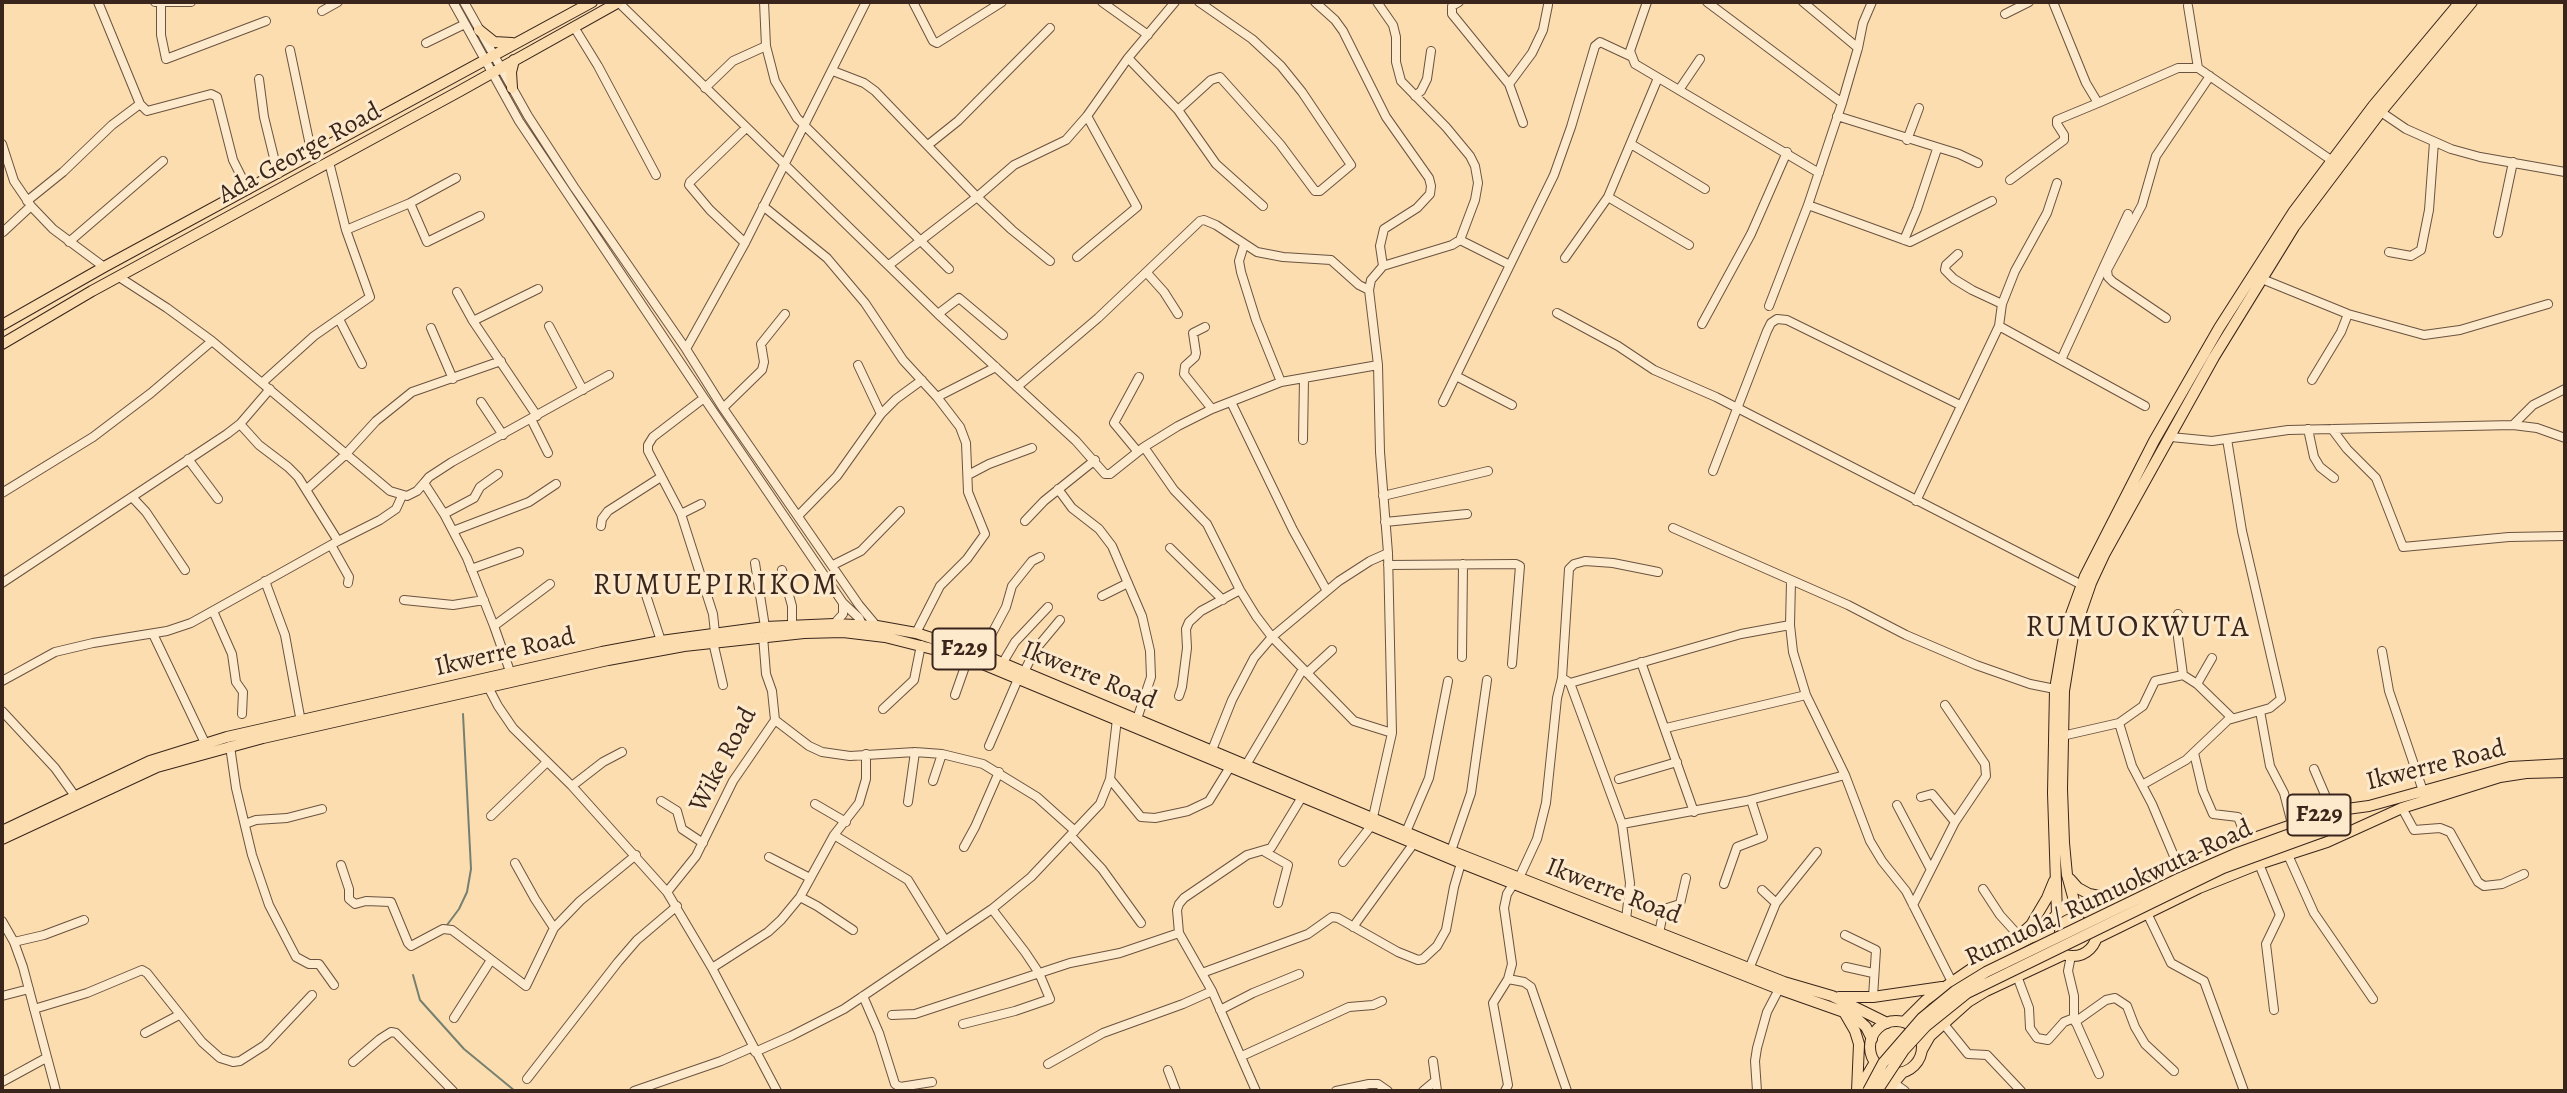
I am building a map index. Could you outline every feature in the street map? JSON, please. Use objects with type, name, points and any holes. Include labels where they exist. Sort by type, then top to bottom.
[{"type":"main road","name":"Ada George Road","points":[[2,326],[104,267],[592,2]]},
{"type":"main road","name":"Ada George Road","points":[[2,344],[618,2]]},
{"type":"main road","points":[[2076,908],[2067,875],[2059,690],[2073,635],[2091,583],[2214,357],[2294,227],[2377,110],[2460,2]]},
{"type":"main road","points":[[2057,914],[2053,780],[2059,690],[2065,631],[2082,585],[2154,441],[2219,328],[2294,211],[2331,160],[2472,2]]},
{"type":"main road","points":[[480,30],[494,42],[516,42]]},
{"type":"main road","points":[[512,88],[510,72],[514,60]]},
{"type":"main road","name":"Ikwerre Road","points":[[2,831],[150,761],[205,743],[714,638],[792,625],[834,624],[877,626],[916,634],[981,654],[1021,676],[1117,719],[1302,797],[1328,804]]},
{"type":"main road","name":"Ikwerre Road","points":[[764,631],[843,632],[861,626],[884,637],[968,657],[1138,719],[1461,863],[1626,920],[1749,969],[1832,996],[1886,1023]]},
{"type":"main road","name":"Ikwerre Road","points":[[512,678],[661,641],[714,638]]},
{"type":"main road","name":"Ikwerre Road","points":[[2,838],[157,767],[230,746],[486,683]]},
{"type":"main road","name":"Ikwerre Road","points":[[2331,820],[2369,806],[2510,767],[2565,764]]},
{"type":"main road","name":"Ikwerre Road","points":[[2097,938],[2199,888],[2259,864],[2327,842],[2402,808],[2500,778],[2526,773],[2565,772]]},
{"type":"main road","points":[[2331,820],[2373,820]]},
{"type":"main road","name":"F229","points":[[2087,913],[2211,853],[2292,824],[2331,820]]},
{"type":"main road","name":"Rumuola/ Rumuokwuta Road","points":[[1868,1091],[1883,1063],[1922,1018],[1955,991],[1986,972],[2191,873],[2235,854],[2331,820]]},
{"type":"main road","name":"Rumuola/ Rumuokwuta Road","points":[[1877,1091],[1911,1042],[1967,992],[2223,868],[2331,820]]},
{"type":"main road","name":"Ikwerre Road","points":[[1372,822],[1406,832],[1516,881],[1779,989],[1844,1012],[1860,1022],[1872,1039]]},
{"type":"main road","points":[[1997,956],[2031,925],[2040,912],[2056,870]]},
{"type":"main road","points":[[2067,875],[2074,884],[2089,894],[2104,897],[2123,896]]},
{"type":"main road","points":[[1891,1087],[1903,1072],[1917,1063],[1930,1036],[1968,1002],[2017,976],[2067,956],[2085,953],[2093,947],[2097,938],[2096,923],[2087,913],[2076,908],[2057,914],[2051,922],[2049,932],[2054,946],[2067,956]]},
{"type":"main road","points":[[1922,1050],[1917,1032],[1904,1022],[1947,985],[2030,938],[2049,932]]},
{"type":"main road","points":[[1832,996],[1873,997],[1947,985]]},
{"type":"main road","points":[[1844,1012],[1856,1031],[1859,1044],[1858,1091]]},
{"type":"main road","name":"F229","points":[[1886,1023],[1904,1022]]},
{"type":"main road","points":[[1886,1023],[1878,1028],[1870,1048],[1875,1062],[1889,1072],[1903,1072]]},
{"type":"main road","points":[[1858,1091],[1875,1062]]},
{"type":"street","points":[[98,2],[140,104],[149,112],[215,94],[233,160],[248,190]]},
{"type":"street","points":[[155,2],[191,2]]},
{"type":"street","points":[[161,2],[161,35],[166,59],[266,21]]},
{"type":"street","points":[[322,11],[338,2]]},
{"type":"street","points":[[453,2],[489,57],[519,121],[704,398],[861,626]]},
{"type":"street","points":[[464,2],[480,30],[489,57]]},
{"type":"street","points":[[618,2],[938,314],[1108,475],[1141,449],[1212,409],[1281,382],[1378,365]]},
{"type":"street","points":[[764,2],[766,46],[775,81],[804,127],[922,239],[949,269]]},
{"type":"street","points":[[685,349],[745,243],[866,2]]},
{"type":"street","points":[[914,2],[933,41],[937,43],[1002,2]]},
{"type":"street","points":[[1102,2],[1148,35]]},
{"type":"street","points":[[1178,110],[1211,80],[1220,77],[1280,144],[1315,191],[1320,191],[1351,164],[1281,66],[1252,39],[1199,2]]},
{"type":"street","points":[[1315,2],[1343,31],[1387,117],[1429,177],[1430,194],[1417,208],[1384,229],[1380,246],[1383,266]]},
{"type":"street","points":[[1343,862],[1372,822],[1392,733],[1388,553],[1378,365],[1369,290],[1371,280],[1383,266],[1452,245],[1460,240],[1475,200],[1478,183],[1470,156],[1401,81],[1397,72],[1396,37],[1392,25],[1377,2]]},
{"type":"street","points":[[1459,2],[1452,6],[1452,14],[1509,84],[1523,124]]},
{"type":"street","points":[[1630,56],[1647,2]]},
{"type":"street","points":[[1707,2],[1842,103]]},
{"type":"street","points":[[1803,2],[1858,48]]},
{"type":"street","points":[[1769,306],[1819,173],[1842,103],[1863,23],[1872,2]]},
{"type":"street","points":[[2005,14],[2029,2]]},
{"type":"street","points":[[2053,2],[2078,64],[2098,103]]},
{"type":"street","points":[[889,265],[1014,164],[1066,140],[1087,116],[1170,3]]},
{"type":"street","points":[[1509,84],[1532,53],[1543,30],[1548,5]]},
{"type":"street","points":[[2188,6],[2198,68]]},
{"type":"street","points":[[426,43],[465,24]]},
{"type":"street","points":[[575,27],[656,175]]},
{"type":"street","points":[[929,145],[958,121],[1050,28]]},
{"type":"street","points":[[1443,402],[1554,174],[1595,46],[1600,42],[1630,56],[1634,64],[1819,173]]},
{"type":"street","points":[[705,88],[733,61],[766,46]]},
{"type":"street","points":[[290,50],[312,155]]},
{"type":"street","points":[[1415,96],[1427,79],[1431,51]]},
{"type":"street","points":[[1128,58],[1178,110],[1216,164],[1264,206]]},
{"type":"street","points":[[1679,90],[1700,59]]},
{"type":"street","points":[[2010,180],[2064,139],[2057,120],[2178,68],[2198,68],[2331,160]]},
{"type":"street","points":[[496,70],[512,88],[574,187],[723,408],[884,637]]},
{"type":"street","points":[[833,71],[864,83],[875,91],[976,197],[1050,261]]},
{"type":"street","points":[[2166,318],[2113,282],[2107,270],[2142,205],[2156,156],[2210,76]]},
{"type":"street","points":[[1564,258],[1608,197],[1658,78]]},
{"type":"street","points":[[259,79],[264,117],[278,174]]},
{"type":"street","points":[[3,232],[29,203],[112,125],[140,104]]},
{"type":"street","points":[[1907,140],[1919,108]]},
{"type":"street","points":[[2377,110],[2434,142],[2480,157],[2565,172]]},
{"type":"street","points":[[1077,257],[1137,207],[1087,116]]},
{"type":"street","points":[[1837,117],[1959,154],[1978,163]]},
{"type":"street","points":[[745,243],[710,210],[690,182],[747,128]]},
{"type":"street","points":[[2389,252],[2411,256],[2421,250],[2430,209],[2434,142]]},
{"type":"street","points":[[1631,144],[1705,188]]},
{"type":"street","points":[[2,145],[4,161],[29,203],[69,242],[104,267]]},
{"type":"street","points":[[1904,240],[1937,149]]},
{"type":"street","points":[[1702,324],[1751,234],[1787,152]]},
{"type":"street","points":[[69,242],[163,161]]},
{"type":"street","points":[[2,583],[240,424],[267,386],[314,336],[368,300],[371,295],[346,230],[329,162]]},
{"type":"street","points":[[2498,233],[2513,162]]},
{"type":"street","points":[[346,230],[410,203],[456,178]]},
{"type":"street","points":[[1916,501],[1999,326],[2002,304],[2020,259],[2047,214],[2057,183]]},
{"type":"street","points":[[1608,197],[1689,245]]},
{"type":"street","points":[[1808,205],[1910,242],[1919,240],[1992,201]]},
{"type":"street","points":[[410,203],[427,242],[480,215]]},
{"type":"street","points":[[764,206],[827,258],[865,303],[903,360],[960,427],[966,443],[968,492],[985,534],[967,559],[940,586],[916,634]]},
{"type":"street","points":[[2061,360],[2128,214]]},
{"type":"street","points":[[1017,387],[1098,318],[1200,221],[1216,225],[1234,235],[1244,245],[1271,256],[1331,260],[1359,285],[1369,290]]},
{"type":"street","points":[[1460,240],[1510,265]]},
{"type":"street","points":[[1244,245],[1240,261],[1241,272],[1256,320],[1281,382]]},
{"type":"street","points":[[1958,254],[1946,265],[1945,270],[1972,290],[2002,304]]},
{"type":"street","points":[[1147,273],[1164,292],[1178,314]]},
{"type":"street","points":[[119,277],[212,341],[345,455],[390,491],[402,496],[412,495],[429,477],[452,462],[609,375]]},
{"type":"street","points":[[2262,279],[2348,314],[2424,335],[2460,330],[2548,304]]},
{"type":"street","points":[[473,321],[538,289]]},
{"type":"street","points":[[457,292],[534,418],[548,453]]},
{"type":"street","points":[[938,314],[959,298],[1003,335]]},
{"type":"street","points":[[1557,313],[1618,346],[1654,370],[1858,469],[2082,585]]},
{"type":"street","points":[[723,408],[762,370],[764,362],[761,344],[785,314]]},
{"type":"street","points":[[2312,380],[2341,332],[2348,314]]},
{"type":"street","points":[[339,319],[362,365]]},
{"type":"street","points":[[1713,471],[1767,331],[1777,319],[1787,320],[1960,405]]},
{"type":"street","points":[[549,326],[583,390]]},
{"type":"street","points":[[1999,326],[2145,407]]},
{"type":"street","points":[[1205,327],[1193,333],[1195,357],[1185,366],[1184,374],[1212,409]]},
{"type":"street","points":[[431,328],[453,379]]},
{"type":"street","points":[[2,493],[117,420],[212,341]]},
{"type":"street","points":[[307,489],[345,455],[376,421],[412,392],[501,361]]},
{"type":"street","points":[[858,365],[881,414]]},
{"type":"street","points":[[937,397],[996,367]]},
{"type":"street","points":[[1456,376],[1512,405]]},
{"type":"street","points":[[1139,377],[1114,423],[1141,449],[1174,490],[1207,524],[1256,617],[1272,637],[1354,721],[1392,733]]},
{"type":"street","points":[[1303,440],[1304,378]]},
{"type":"street","points":[[798,516],[837,476],[881,414],[922,380]]},
{"type":"street","points":[[2513,425],[2533,405],[2565,389]]},
{"type":"street","points":[[704,398],[648,444],[661,477],[681,514],[712,614],[723,685]]},
{"type":"street","points":[[481,402],[503,435]]},
{"type":"street","points":[[1231,402],[1293,530],[1327,591]]},
{"type":"street","points":[[240,424],[266,452],[288,467],[307,489],[349,577],[348,583]]},
{"type":"street","points":[[2171,437],[2204,440],[2308,429],[2513,425],[2537,428],[2565,438]]},
{"type":"street","points":[[2308,429],[2314,457],[2320,467],[2334,478]]},
{"type":"street","points":[[2332,429],[2347,449],[2376,478],[2403,547],[2508,537],[2565,536]]},
{"type":"street","points":[[2142,785],[2173,769],[2232,718],[2260,711],[2279,702],[2281,693],[2242,531],[2227,439]]},
{"type":"street","points":[[968,475],[1032,448]]},
{"type":"street","points":[[188,459],[218,499]]},
{"type":"street","points":[[1025,521],[1058,489],[1095,460]]},
{"type":"street","points":[[1383,496],[1488,471]]},
{"type":"street","points":[[444,514],[474,498],[481,487],[498,474]]},
{"type":"street","points":[[601,526],[608,511],[661,477]]},
{"type":"street","points":[[424,483],[444,514],[471,569],[512,678]]},
{"type":"street","points":[[453,531],[528,502],[556,484]]},
{"type":"street","points":[[1058,489],[1072,508],[1105,535],[1142,616],[1151,677],[1138,719]]},
{"type":"street","points":[[2,681],[54,652],[153,634],[191,623],[389,515],[396,509],[402,496]]},
{"type":"street","points":[[132,497],[146,512],[185,570]]},
{"type":"street","points":[[681,514],[701,504]]},
{"type":"street","points":[[833,565],[861,551],[900,511]]},
{"type":"street","points":[[1385,522],[1467,514]]},
{"type":"street","points":[[1673,528],[1976,665],[2030,684],[2059,690]]},
{"type":"street","points":[[1170,548],[1223,600]]},
{"type":"street","points":[[471,569],[519,552]]},
{"type":"street","points":[[1212,750],[1232,700],[1254,658],[1272,637],[1327,591],[1370,561],[1388,553]]},
{"type":"street","points":[[981,654],[1006,607],[1012,586],[1032,561],[1040,557]]},
{"type":"street","points":[[1626,920],[1630,883],[1622,824],[1566,680],[1567,579],[1570,566],[1585,561],[1613,563],[1658,572]]},
{"type":"street","name":"Wike Road","points":[[667,892],[696,856],[733,781],[775,719],[772,691],[766,674],[764,631],[755,563]]},
{"type":"street","points":[[1462,657],[1463,564]]},
{"type":"street","points":[[1388,565],[1520,566],[1512,664]]},
{"type":"street","points":[[782,570],[792,606],[792,625]]},
{"type":"street","points":[[1791,580],[1790,625],[1793,652],[1806,695],[1845,775],[1870,841],[1913,905],[1947,985]]},
{"type":"street","points":[[265,581],[285,635],[301,722]]},
{"type":"street","points":[[1102,596],[1128,583]]},
{"type":"street","points":[[494,626],[550,584]]},
{"type":"street","points":[[1179,696],[1189,622],[1201,611],[1241,590]]},
{"type":"street","points":[[645,592],[661,641]]},
{"type":"street","points":[[404,600],[453,606],[484,600]]},
{"type":"street","points":[[834,624],[843,614],[843,603]]},
{"type":"street","points":[[859,605],[861,626]]},
{"type":"street","points":[[1002,664],[1015,642],[1048,607]]},
{"type":"street","points":[[214,611],[232,654],[236,682],[243,692],[242,714]]},
{"type":"street","points":[[2178,614],[2177,630],[2183,675]]},
{"type":"street","points":[[989,746],[1035,650],[1060,620]]},
{"type":"street","points":[[1566,680],[1741,634],[1790,625]]},
{"type":"street","points":[[153,634],[205,743]]},
{"type":"street","points":[[883,709],[914,680],[921,645]]},
{"type":"street","points":[[1246,765],[1305,671],[1332,650]]},
{"type":"street","points":[[2382,651],[2392,704],[2408,742],[2423,791]]},
{"type":"street","points":[[955,695],[968,657]]},
{"type":"street","points":[[2197,684],[2212,658]]},
{"type":"street","points":[[1642,662],[1694,812]]},
{"type":"street","points":[[2062,736],[2119,723],[2143,706],[2155,681],[2183,675],[2197,684],[2232,718]]},
{"type":"street","points":[[1451,851],[1471,793],[1487,680]]},
{"type":"street","points":[[1505,1091],[1507,1085],[1493,1003],[1508,979],[1512,964],[1504,908],[1507,894],[1537,839],[1546,803],[1557,698],[1566,680]]},
{"type":"street","points":[[1406,832],[1429,778],[1448,681]]},
{"type":"street","points":[[486,683],[513,728],[636,855],[677,906],[777,1091]]},
{"type":"street","points":[[1666,728],[1806,695]]},
{"type":"street","points":[[1913,905],[1955,822],[1986,776],[1985,764],[1945,705]]},
{"type":"street","points":[[2,711],[55,768],[75,796]]},
{"type":"street","points":[[2260,711],[2270,766],[2284,793],[2292,824]]},
{"type":"street","points":[[775,719],[816,750],[850,755],[915,752],[942,754],[983,764],[999,772],[1037,797],[1073,834],[1141,923]]},
{"type":"street","points":[[634,1091],[754,1049],[818,1023],[992,909],[1031,877],[1100,803],[1110,779],[1117,719]]},
{"type":"street","points":[[2119,723],[2132,766],[2179,868]]},
{"type":"street","points":[[230,746],[236,788],[252,855],[279,926],[296,957],[309,964],[319,964],[334,985]]},
{"type":"street","points":[[572,786],[603,762],[622,752]]},
{"type":"street","points":[[908,802],[915,752]]},
{"type":"street","points":[[2194,753],[2203,791],[2213,814],[2238,817],[2247,840]]},
{"type":"street","points":[[712,968],[768,932],[800,897],[834,835],[846,822],[863,791],[866,754]]},
{"type":"street","points":[[933,781],[942,754]]},
{"type":"street","points":[[491,816],[547,762]]},
{"type":"street","points":[[1619,779],[1677,762]]},
{"type":"street","points":[[1110,779],[1141,817],[1155,818],[1188,811],[1209,802],[1230,767]]},
{"type":"street","points":[[2314,769],[2331,820]]},
{"type":"street","points":[[964,847],[999,772]]},
{"type":"street","points":[[1622,824],[1751,800],[1845,775]]},
{"type":"street","points":[[1921,797],[1932,794],[1955,822]]},
{"type":"street","points":[[1256,1091],[1212,991],[1180,933],[1177,910],[1184,898],[1247,855],[1265,852],[1275,843],[1302,797]]},
{"type":"street","points":[[1724,884],[1737,847],[1763,837],[1751,800]]},
{"type":"street","points":[[661,801],[677,811],[682,829],[703,843]]},
{"type":"street","points":[[815,804],[846,822]]},
{"type":"street","points":[[1897,805],[1930,868]]},
{"type":"street","points":[[2402,808],[2414,830],[2440,828],[2450,832],[2478,883],[2484,886],[2502,884],[2524,874]]},
{"type":"street","points":[[245,824],[256,820],[287,818],[322,809]]},
{"type":"street","points":[[834,835],[908,880],[944,940]]},
{"type":"street","points":[[1353,927],[1414,843]]},
{"type":"street","points":[[1265,852],[1288,865],[1278,903]]},
{"type":"street","points":[[1749,969],[1776,903],[1816,852]]},
{"type":"street","points":[[341,865],[349,889],[349,899],[355,904],[366,901],[391,902],[411,946],[443,929],[452,930],[527,985],[554,928],[580,901],[636,855]]},
{"type":"street","points":[[2288,855],[2314,913],[2373,999]]},
{"type":"street","points":[[769,857],[810,878]]},
{"type":"street","points":[[515,863],[554,928]]},
{"type":"street","points":[[1202,973],[1308,934],[1329,918],[1338,918],[1398,952],[1418,960],[1423,959],[1437,946],[1446,930],[1461,863]]},
{"type":"street","points":[[2259,864],[2280,915],[2266,944],[2274,1010]]},
{"type":"street","points":[[1658,933],[1664,909],[1680,904],[1685,878]]},
{"type":"street","points":[[1983,889],[2000,915],[2019,936]]},
{"type":"street","points":[[1762,890],[1776,903]]},
{"type":"street","points":[[800,897],[853,930]]},
{"type":"street","points":[[527,1079],[637,940],[677,906]]},
{"type":"street","points":[[963,1024],[1050,999],[1039,973],[992,909]]},
{"type":"street","points":[[2147,913],[2171,963],[2204,981],[2244,1091]]},
{"type":"street","points":[[2,920],[15,942],[56,1091]]},
{"type":"street","points":[[15,942],[44,935],[84,920]]},
{"type":"street","points":[[892,1014],[915,1014],[1070,963],[1120,953],[1180,933]]},
{"type":"street","points":[[1845,935],[1874,948],[1873,997]]},
{"type":"street","points":[[2067,956],[2074,996],[2074,1020],[2099,1074]]},
{"type":"street","points":[[454,1018],[477,978],[491,960]]},
{"type":"street","points":[[1846,967],[1873,973]]},
{"type":"street","points":[[34,1009],[87,993],[142,970],[147,972],[202,1042],[220,1058],[240,1061],[265,1045],[312,995]]},
{"type":"street","points":[[1220,1010],[1299,974]]},
{"type":"street","points":[[2017,976],[2029,1008],[2030,1028],[2038,1038],[2048,1040],[2064,1022],[2074,1020],[2106,1000],[2115,998],[2127,1006],[2145,1044],[2174,1072]]},
{"type":"street","points":[[1508,979],[1524,982],[1531,987],[1567,1091]]},
{"type":"street","points":[[2,996],[29,989]]},
{"type":"street","points":[[1757,1091],[1757,1048],[1767,1012],[1779,989]]},
{"type":"street","points":[[1048,1063],[1103,1033],[1212,991]]},
{"type":"street","points":[[863,996],[879,1033],[895,1084],[900,1087],[932,1082]]},
{"type":"street","points":[[2074,996],[2086,1014]]},
{"type":"street","points":[[1242,1056],[1349,1007],[1373,1005],[1382,1001]]},
{"type":"street","points":[[145,1033],[179,1015]]},
{"type":"street","points":[[1942,1023],[1968,1054],[1987,1055],[2021,1091]]},
{"type":"street","points":[[353,1062],[380,1039],[391,1032],[396,1033],[453,1091]]},
{"type":"street","points":[[2,1082],[46,1058]]},
{"type":"street","points":[[1433,1062],[1437,1091]]},
{"type":"street","points":[[1168,1070],[1176,1091]]},
{"type":"street","points":[[1423,1091],[1435,1080]]},
{"type":"street","points":[[1336,1091],[1369,1084],[1378,1084],[1388,1091]]},
{"type":"street","points":[[1891,1087],[1905,1091]]},
{"type":"waterway","points":[[447,925],[467,892],[471,869],[463,714]]},
{"type":"waterway","points":[[413,975],[420,1000],[464,1049],[515,1091]]},
{"type":"district","name":"RUMUEPIRIKOM","points":[[716,587]]},
{"type":"district","name":"RUMUOKWUTA","points":[[2138,629]]}]
